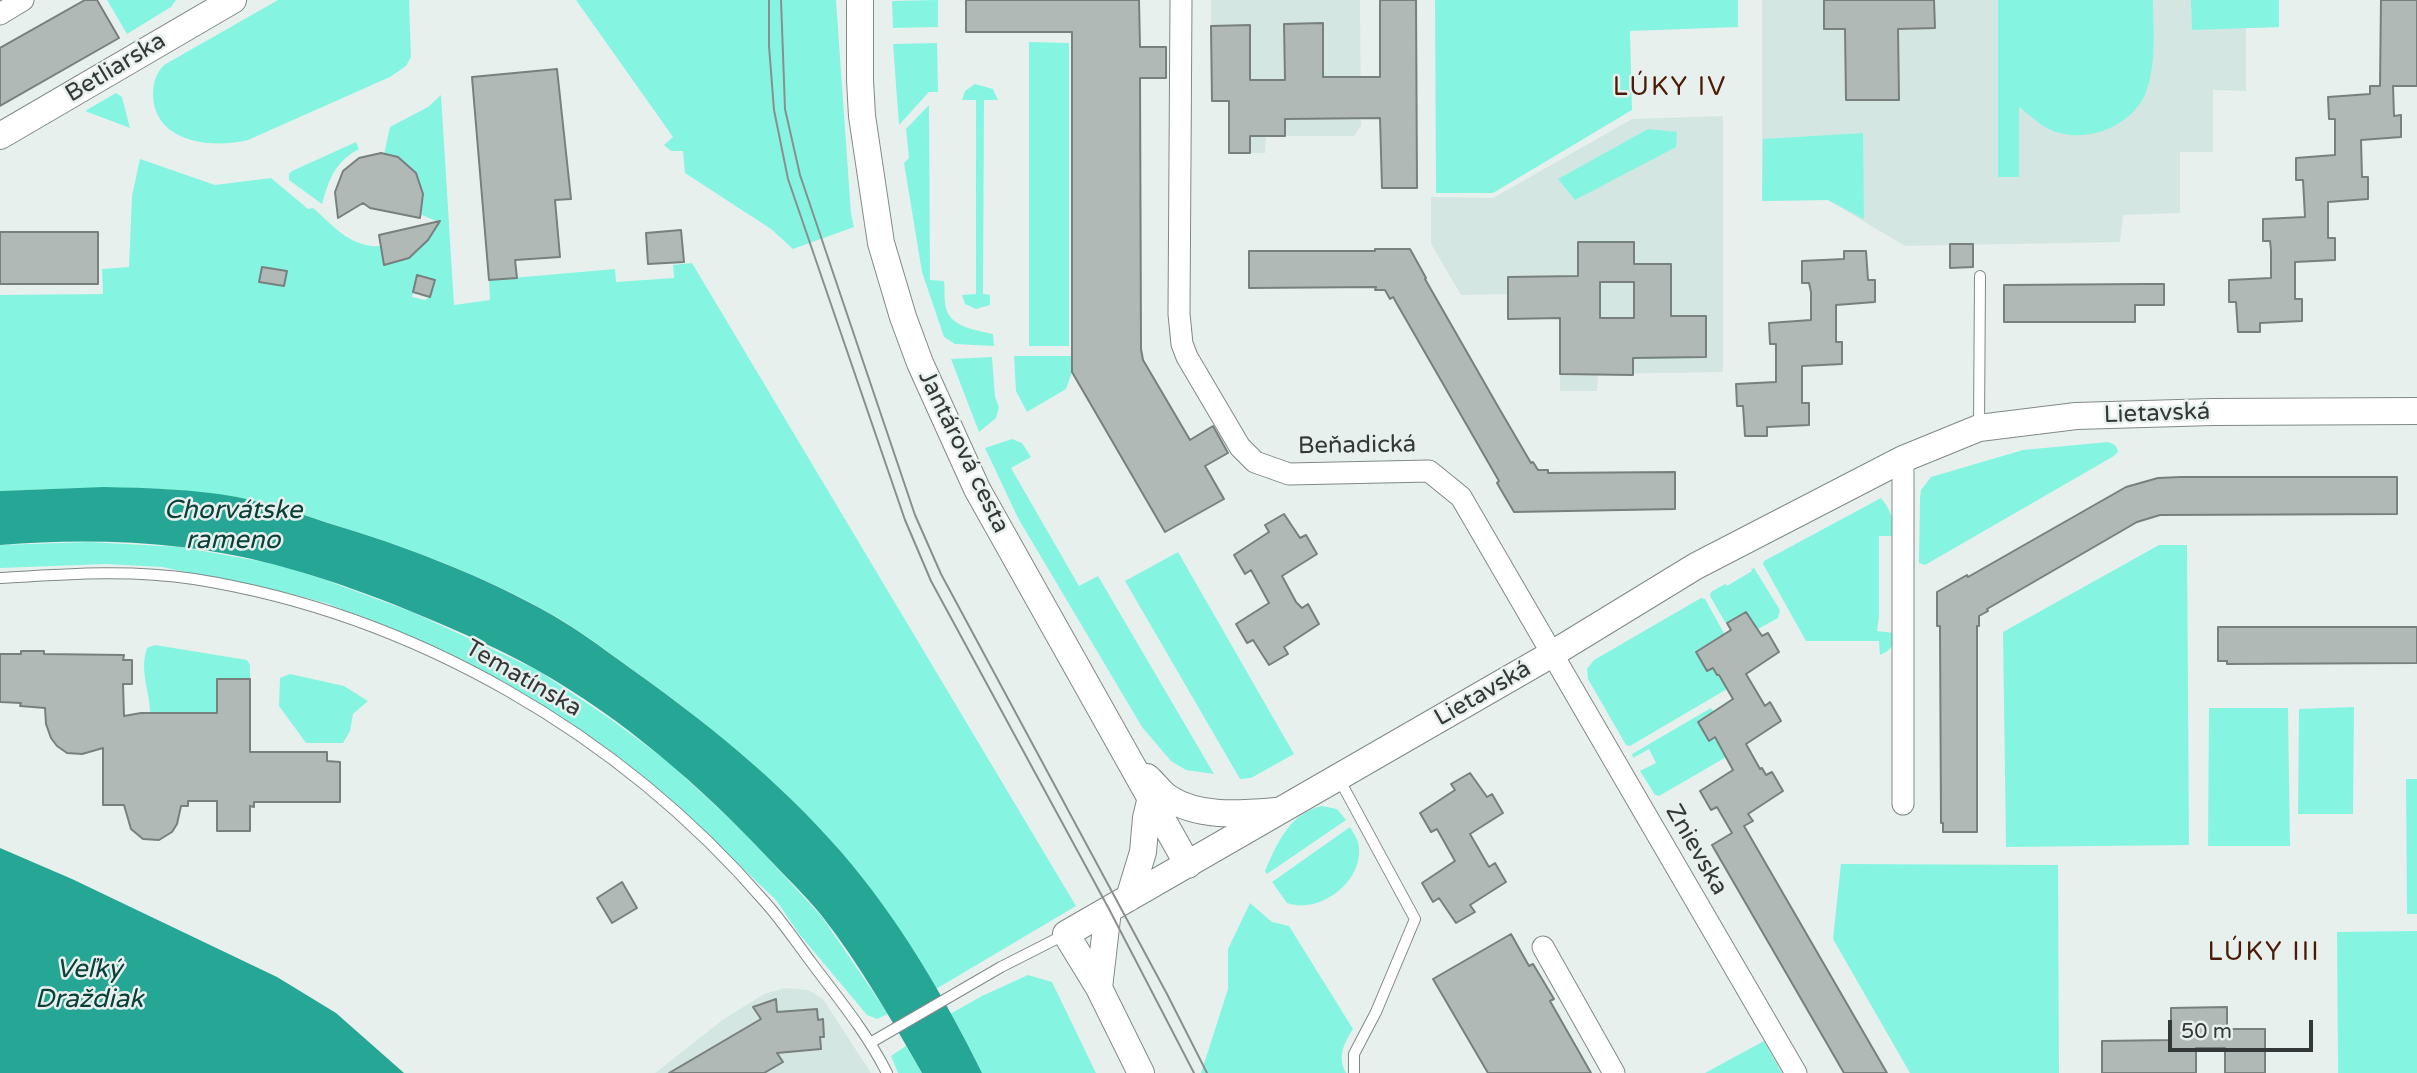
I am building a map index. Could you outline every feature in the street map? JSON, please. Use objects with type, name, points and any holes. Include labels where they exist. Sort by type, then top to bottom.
[{"type":"street","points":[[0,14],[23,0]]},
{"type":"street","name":"Betliarska","points":[[0,136],[195,12],[233,0]]},
{"type":"street","name":"Jantárová cesta","points":[[860,0],[860,80],[869,172],[881,243],[920,363],[977,489],[1188,865]]},
{"type":"street","name":"Beňadická","points":[[1181,0],[1179,314],[1182,344],[1187,357],[1240,447],[1255,462],[1289,474],[1429,471],[1461,497],[1552,654]]},
{"type":"street","name":"Lietavská","points":[[1066,934],[1552,654],[1696,566],[1903,459],[1979,428],[2076,416],[2415,410]]},
{"type":"street","points":[[1903,459],[1903,804]]},
{"type":"street","name":"Znievska","points":[[1552,654],[1796,1073]]},
{"type":"street","points":[[1127,755],[1165,796],[1182,805],[1203,811],[1237,815],[1284,810]]},
{"type":"street","points":[[1099,988],[1119,904],[1143,852],[1151,797]]},
{"type":"street","points":[[1066,934],[1099,988],[1141,1073]]},
{"type":"street","points":[[1543,947],[1614,1073]]},
{"type":"lane","points":[[1979,428],[1980,276]]},
{"type":"lane","name":"Tematínska","points":[[0,578],[95,572],[132,573],[194,579],[260,592],[366,625],[419,646],[515,693],[590,742],[664,800],[746,880],[767,904],[870,1043],[887,1073]]},
{"type":"lane","points":[[1338,777],[1415,919],[1376,1012],[1354,1054],[1354,1073]]},
{"type":"lane","points":[[870,1043],[950,996],[1066,934]]},
{"type":"shaded area","points":[[107,0],[176,0],[171,7],[127,34]]},
{"type":"shaded area","points":[[278,0],[409,0],[411,57],[406,66],[390,77],[248,140],[219,144],[203,142],[174,133],[163,124],[156,111],[153,95],[155,78],[164,65]]},
{"type":"shaded area","points":[[576,0],[836,0],[854,227],[793,249],[771,229],[685,173],[683,151],[671,151],[664,145],[673,137]]},
{"type":"shaded area","points":[[938,0],[938,27],[893,28],[892,1]]},
{"type":"shaded area","points":[[1211,0],[1360,0],[1361,126],[1354,136],[1266,136],[1265,153],[1229,153],[1229,101],[1212,101]]},
{"type":"shaded area","points":[[1435,0],[1738,0],[1738,27],[1630,31],[1632,110],[1493,193],[1436,193]]},
{"type":"shaded area","points":[[1762,0],[2279,0],[2279,27],[2246,28],[2246,91],[2213,90],[2213,152],[2180,152],[2180,213],[2123,215],[2120,242],[1905,246],[1828,200],[1762,201]]},
{"type":"shaded area","points":[[1998,0],[2153,0],[2152,70],[2140,103],[2132,113],[2110,128],[2085,135],[2048,129],[2019,107],[2019,177],[1998,177]]},
{"type":"shaded area","points":[[2191,0],[2279,0],[2279,27],[2192,30]]},
{"type":"shaded area","points":[[1029,42],[1069,43],[1069,346],[1029,346]]},
{"type":"shaded area","points":[[937,43],[938,92],[929,92],[899,125],[893,44]]},
{"type":"shaded area","points":[[975,84],[993,89],[998,100],[984,100],[983,294],[990,295],[990,305],[976,309],[965,304],[962,295],[976,294],[976,100],[962,100],[965,91]]},
{"type":"shaded area","points":[[116,93],[122,97],[130,128],[85,111]]},
{"type":"shaded area","points":[[441,95],[454,305],[490,300],[489,280],[615,269],[616,282],[674,278],[673,265],[692,263],[1076,906],[936,989],[906,941],[840,853],[763,774],[678,703],[585,635],[530,602],[421,554],[300,514],[248,500],[176,490],[89,488],[0,491],[0,295],[103,294],[102,269],[129,267],[132,196],[140,159],[215,185],[271,178],[351,240],[370,246],[381,246],[384,265],[402,259],[416,250],[438,222],[420,214],[422,193],[411,168],[395,157],[384,154],[390,127],[428,107]],"holes":[[[418,275],[435,280],[430,297],[425,300],[412,297]]]},
{"type":"shaded area","points":[[929,105],[930,280],[944,281],[945,303],[951,317],[963,326],[993,334],[994,346],[955,344],[944,337],[922,272],[904,163],[909,158],[906,129]]},
{"type":"shaded area","points":[[1723,116],[1723,372],[1598,374],[1597,391],[1560,391],[1560,318],[1508,319],[1508,294],[1461,295],[1431,244],[1431,197],[1493,198],[1632,119]]},
{"type":"shaded area","points":[[1648,129],[1677,132],[1676,147],[1575,200],[1558,179]]},
{"type":"shaded area","points":[[1863,133],[1864,219],[1828,200],[1762,201],[1763,139]]},
{"type":"shaded area","points":[[356,142],[359,149],[334,172],[322,204],[289,180],[292,171]]},
{"type":"shaded area","points":[[1014,356],[1072,356],[1072,372],[1066,389],[1027,412],[1016,391]]},
{"type":"shaded area","points":[[992,357],[995,397],[999,407],[996,418],[979,432],[951,359]]},
{"type":"shaded area","points":[[1012,439],[1022,443],[1031,457],[1011,468],[1079,586],[1098,576],[1214,774],[1186,770],[1171,761],[1142,727],[1018,518],[985,448]]},
{"type":"shaded area","points":[[2108,442],[2117,448],[2118,452],[2114,456],[1925,565],[1919,563],[1921,490],[1931,477],[2023,450]]},
{"type":"shaded area","points":[[1881,498],[1891,516],[1894,536],[1879,536],[1877,631],[1894,633],[1892,647],[1880,655],[1879,641],[1806,641],[1763,564],[1764,561]]},
{"type":"shaded area","points":[[89,542],[180,547],[276,564],[412,612],[537,670],[666,760],[744,832],[822,917],[888,1014],[877,1019],[867,1015],[800,935],[776,900],[676,805],[603,747],[503,681],[387,627],[326,603],[291,594],[162,567],[106,564],[0,568],[0,545]]},
{"type":"shaded area","points":[[2159,545],[2187,545],[2189,845],[2006,847],[2003,632]]},
{"type":"shaded area","points":[[1178,552],[1294,754],[1251,778],[1240,779],[1125,581]]},
{"type":"shaded area","points":[[1754,568],[1780,610],[1778,618],[1756,630],[1746,613],[1725,622],[1710,596],[1711,592],[1725,584],[1727,586]]},
{"type":"shaded area","points":[[1701,598],[1705,599],[1726,637],[1724,639],[1721,636],[1696,652],[1707,671],[1713,668],[1727,689],[1630,746],[1626,745],[1588,679],[1587,669],[1594,660]]},
{"type":"shaded area","points":[[155,645],[247,660],[250,665],[250,679],[217,679],[217,713],[150,713],[144,665],[147,648]]},
{"type":"shaded area","points":[[290,674],[344,686],[368,701],[353,714],[350,731],[343,743],[306,743],[279,706],[280,678]]},
{"type":"shaded area","points":[[2354,707],[2353,814],[2298,814],[2299,709]]},
{"type":"shaded area","points":[[1711,708],[1714,712],[1698,722],[1709,741],[1715,737],[1728,756],[1659,796],[1655,795],[1640,771],[1656,763],[1649,749],[1633,758],[1632,754]]},
{"type":"shaded area","points":[[2209,708],[2288,708],[2290,846],[2208,846]]},
{"type":"shaded area","points":[[2406,779],[2417,779],[2417,914],[2407,914]]},
{"type":"shaded area","points":[[1322,806],[1337,809],[1346,820],[1267,874],[1265,871],[1280,840],[1293,822],[1301,815]]},
{"type":"shaded area","points":[[1350,827],[1358,842],[1359,856],[1348,881],[1339,891],[1314,904],[1287,903],[1272,882]]},
{"type":"shaded area","points":[[1841,864],[2058,865],[2059,1073],[1910,1073],[1833,939]]},
{"type":"shaded area","points":[[1250,903],[1272,922],[1289,926],[1353,1029],[1343,1050],[1342,1061],[1346,1073],[1201,1073],[1228,989],[1228,949]]},
{"type":"shaded area","points":[[2417,931],[2417,1073],[2338,1073],[2337,932]]},
{"type":"shaded area","points":[[1028,975],[1052,982],[1096,1073],[982,1073],[950,1014]]},
{"type":"shaded area","points":[[785,988],[808,990],[823,999],[871,1073],[655,1073],[724,1019],[764,994]]},
{"type":"shaded area","points":[[1764,1041],[1782,1073],[1705,1073]]},
{"type":"shaded area","points":[[906,1046],[922,1073],[898,1073],[891,1056]]},
{"type":"water","name":"Chorvátske rameno","points":[[104,487],[220,494],[294,512],[444,563],[527,601],[581,633],[710,728],[766,775],[818,826],[863,878],[901,931],[952,1015],[982,1073],[922,1073],[875,993],[836,935],[809,901],[716,805],[659,755],[600,710],[537,670],[484,643],[367,594],[288,568],[235,555],[181,547],[113,542],[0,545],[0,491]]},
{"type":"water","name":"Veľký Draždiak","points":[[0,848],[72,879],[277,977],[336,1013],[404,1073],[0,1073]]},
{"type":"building","points":[[85,0],[97,0],[119,38],[0,106],[0,48]]},
{"type":"building","points":[[966,0],[1139,0],[1140,47],[1166,47],[1166,78],[1140,78],[1141,349],[1143,360],[1190,440],[1213,426],[1228,453],[1205,466],[1224,499],[1165,532],[1072,372],[1072,32],[966,32]]},
{"type":"building","points":[[1380,0],[1416,0],[1417,188],[1382,188],[1380,118],[1285,119],[1285,136],[1250,136],[1250,153],[1229,153],[1229,101],[1212,101],[1211,26],[1250,25],[1250,80],[1285,80],[1284,24],[1323,23],[1323,77],[1380,77]]},
{"type":"building","points":[[1824,0],[1934,0],[1935,28],[1898,29],[1899,100],[1846,100],[1845,29],[1824,29]]},
{"type":"building","points":[[2381,0],[2417,0],[2417,86],[2393,86],[2394,116],[2401,115],[2401,137],[2361,140],[2362,177],[2368,177],[2368,199],[2328,202],[2328,238],[2335,238],[2335,260],[2295,262],[2295,299],[2302,299],[2302,321],[2260,323],[2260,332],[2238,332],[2236,302],[2229,302],[2229,280],[2271,278],[2270,241],[2263,241],[2263,219],[2305,217],[2303,180],[2296,180],[2296,158],[2335,155],[2335,119],[2329,119],[2328,97],[2370,94],[2370,86],[2380,86]]},
{"type":"building","points":[[557,69],[571,199],[555,200],[560,257],[515,260],[517,278],[489,280],[472,77]]},
{"type":"building","points":[[381,153],[398,157],[416,173],[423,194],[420,218],[370,208],[363,203],[338,218],[335,192],[343,171],[359,158]]},
{"type":"building","points":[[440,221],[428,240],[409,258],[384,265],[379,235]]},
{"type":"building","points":[[681,230],[684,262],[648,264],[646,233]]},
{"type":"building","points":[[0,232],[98,232],[98,284],[0,284]]},
{"type":"building","points":[[1578,242],[1634,242],[1634,264],[1671,264],[1671,316],[1706,316],[1706,357],[1633,358],[1633,375],[1560,374],[1560,318],[1508,319],[1508,277],[1578,276]],"holes":[[[1600,282],[1634,282],[1634,318],[1600,318]]]},
{"type":"building","points":[[1950,244],[1973,244],[1973,267],[1950,268]]},
{"type":"building","points":[[1410,249],[1500,410],[1531,463],[1533,462],[1538,470],[1548,470],[1548,473],[1675,472],[1675,509],[1514,512],[1497,483],[1499,481],[1393,297],[1390,299],[1385,290],[1375,290],[1376,287],[1249,288],[1249,251]]},
{"type":"building","points":[[1844,251],[1866,251],[1868,280],[1875,280],[1875,302],[1836,305],[1836,342],[1842,342],[1842,364],[1802,366],[1802,403],[1809,403],[1809,425],[1767,427],[1767,436],[1745,436],[1743,406],[1737,406],[1736,384],[1776,382],[1776,344],[1770,344],[1769,323],[1811,320],[1811,292],[1809,283],[1802,283],[1802,261],[1844,259]]},
{"type":"building","points":[[262,267],[287,271],[284,286],[259,282]]},
{"type":"building","points":[[417,275],[435,280],[430,297],[413,292]]},
{"type":"building","points":[[2164,284],[2164,305],[2135,305],[2135,322],[2004,322],[2004,285]]},
{"type":"building","points":[[2397,477],[2397,514],[2160,515],[2137,522],[1987,609],[1988,611],[1979,616],[1977,626],[1977,832],[1943,832],[1940,626],[1937,626],[1937,592],[2126,487],[2158,478]]},
{"type":"building","points":[[1284,514],[1300,538],[1306,535],[1317,554],[1282,576],[1296,602],[1302,608],[1308,604],[1319,624],[1284,647],[1288,654],[1269,665],[1253,640],[1247,643],[1236,624],[1269,603],[1251,570],[1245,574],[1234,555],[1269,532],[1265,525]]},
{"type":"building","points":[[1746,612],[1762,636],[1768,633],[1779,652],[1746,674],[1765,706],[1770,702],[1781,721],[1746,744],[1760,769],[1762,768],[1766,775],[1772,772],[1783,791],[1748,814],[1753,821],[1744,826],[1887,1073],[1844,1073],[1712,845],[1732,833],[1717,807],[1711,810],[1700,791],[1733,770],[1715,737],[1709,741],[1698,722],[1733,699],[1719,675],[1713,668],[1707,671],[1696,652],[1731,630],[1727,623]]},
{"type":"building","points":[[2218,627],[2417,627],[2417,663],[2227,664],[2227,661],[2218,661]]},
{"type":"building","points":[[21,651],[44,651],[44,654],[124,655],[123,660],[132,660],[132,684],[123,684],[124,716],[141,713],[217,713],[217,679],[250,679],[250,752],[327,752],[327,761],[340,762],[340,802],[254,802],[254,807],[250,806],[250,831],[217,831],[217,801],[188,801],[188,806],[181,806],[177,824],[172,832],[159,840],[143,839],[131,829],[124,805],[103,805],[103,748],[82,754],[67,753],[51,738],[46,724],[45,708],[0,702],[0,654],[21,654]]},
{"type":"building","points":[[1470,773],[1487,797],[1492,794],[1503,813],[1470,834],[1489,867],[1495,863],[1506,882],[1470,905],[1475,912],[1456,923],[1439,898],[1433,902],[1422,883],[1455,861],[1437,829],[1431,832],[1420,813],[1455,790],[1451,784]]},
{"type":"building","points":[[622,882],[637,908],[612,923],[597,898]]},
{"type":"building","points":[[1511,934],[1529,966],[1533,964],[1554,999],[1550,1001],[1591,1073],[1488,1073],[1433,979]]},
{"type":"building","points":[[776,999],[777,1012],[817,1009],[818,1020],[823,1019],[824,1037],[820,1037],[821,1049],[777,1053],[783,1062],[764,1073],[669,1073],[761,1019],[753,1007]]},
{"type":"building","points":[[2227,1007],[2227,1029],[2265,1029],[2265,1073],[2225,1073],[2225,1048],[2196,1048],[2196,1073],[2102,1073],[2102,1041],[2171,1040],[2171,1008]]},
{"type":"tram line","points":[[769,0],[774,110],[788,179],[905,520],[931,581],[1109,909],[1194,1073]]},
{"type":"tram line","points":[[781,0],[785,109],[800,175],[915,515],[941,574],[1207,1073]]},
{"type":"district","name":"LÚKY IV","points":[[1670,88]]},
{"type":"district","name":"LÚKY III","points":[[2264,953]]}]
